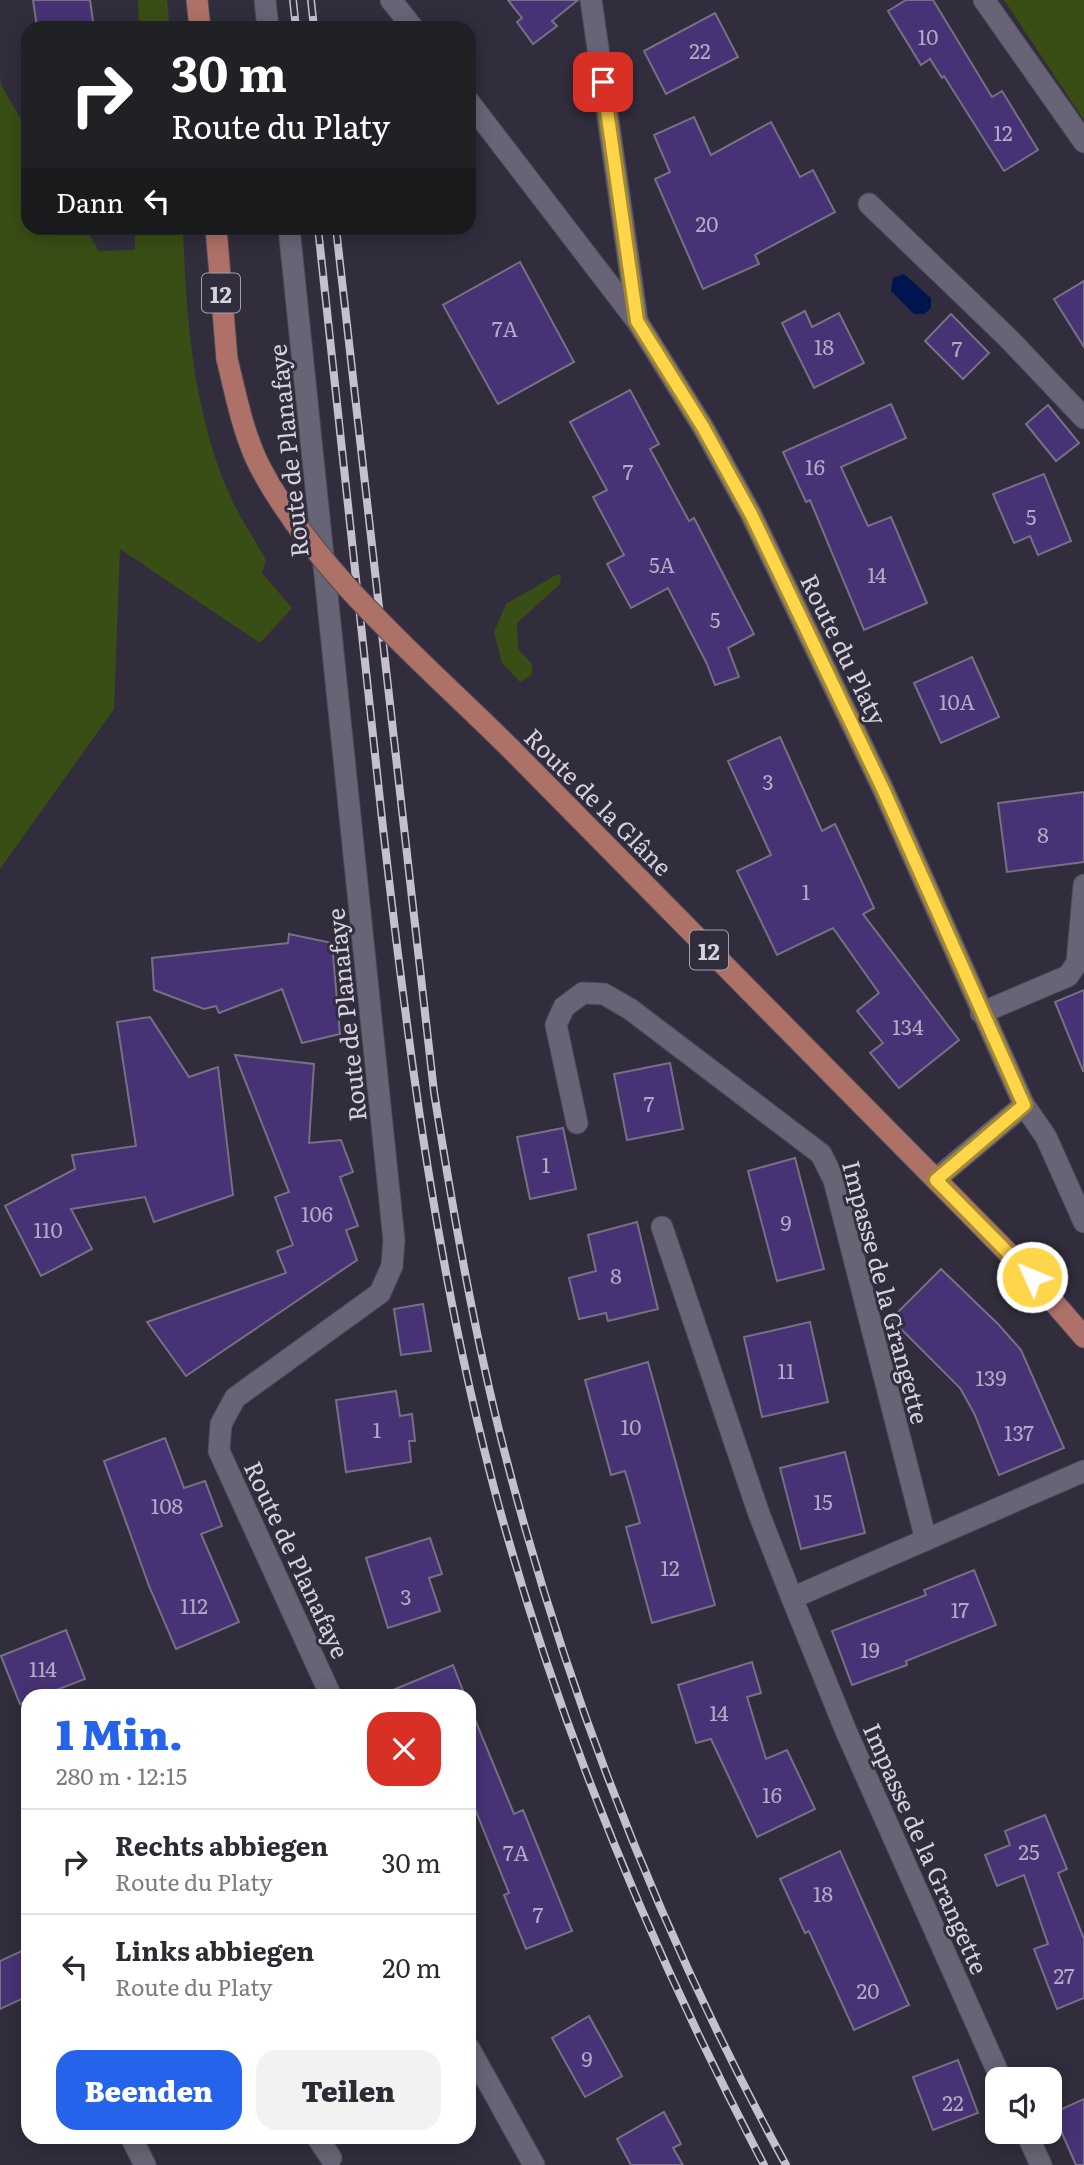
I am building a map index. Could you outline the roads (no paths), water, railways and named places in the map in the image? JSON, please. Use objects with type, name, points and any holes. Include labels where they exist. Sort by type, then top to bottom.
[{"type":"main road","points":[[197,0],[199,21]]},
{"type":"main road","name":"Route de la Glâne","points":[[217,235],[227,359],[244,425],[260,465],[294,522],[333,572],[1032,1277],[1084,1337]]},
{"type":"street","points":[[265,0],[267,21]]},
{"type":"street","points":[[391,0],[408,21]]},
{"type":"street","name":"Route du Platy","points":[[591,0],[637,321]]},
{"type":"street","points":[[984,0],[1084,142]]},
{"type":"street","name":"Route du Platy","points":[[476,111],[637,321],[703,427],[751,514],[883,789],[1024,1105],[1046,1137],[1084,1222]]},
{"type":"street","points":[[869,204],[1009,339],[1084,418]]},
{"type":"street","name":"Route de Planafaye","points":[[290,235],[394,1240],[392,1266],[380,1293],[235,1398],[221,1424],[219,1451],[328,1689]]},
{"type":"street","points":[[981,1013],[1068,976],[1077,963],[1084,885]]},
{"type":"street","name":"Impasse de la Grangette","points":[[577,1123],[556,1025],[564,1007],[583,992],[604,994],[630,1009],[821,1154],[834,1180],[926,1540]]},
{"type":"street","points":[[936,1180],[1024,1105]]},
{"type":"street","name":"Impasse de la Grangette","points":[[662,1227],[759,1514],[792,1598],[846,1731],[996,2067]]},
{"type":"street","points":[[792,1598],[1084,1471]]},
{"type":"street","points":[[476,2061],[534,2165]]},
{"type":"street","points":[[134,2144],[145,2165]]},
{"type":"street","points":[[322,2144],[331,2158]]},
{"type":"street","points":[[1031,2144],[1041,2165]]},
{"type":"railway","points":[[293,0],[295,21]]},
{"type":"railway","points":[[311,0],[313,21]]},
{"type":"railway","points":[[319,235],[383,828],[415,1083],[442,1252],[477,1420],[523,1589],[581,1758],[613,1841],[684,2005],[764,2165]]},
{"type":"railway","points":[[337,235],[434,1092],[465,1272],[493,1406],[529,1543],[558,1635],[623,1816],[699,1993],[786,2165]]}]
